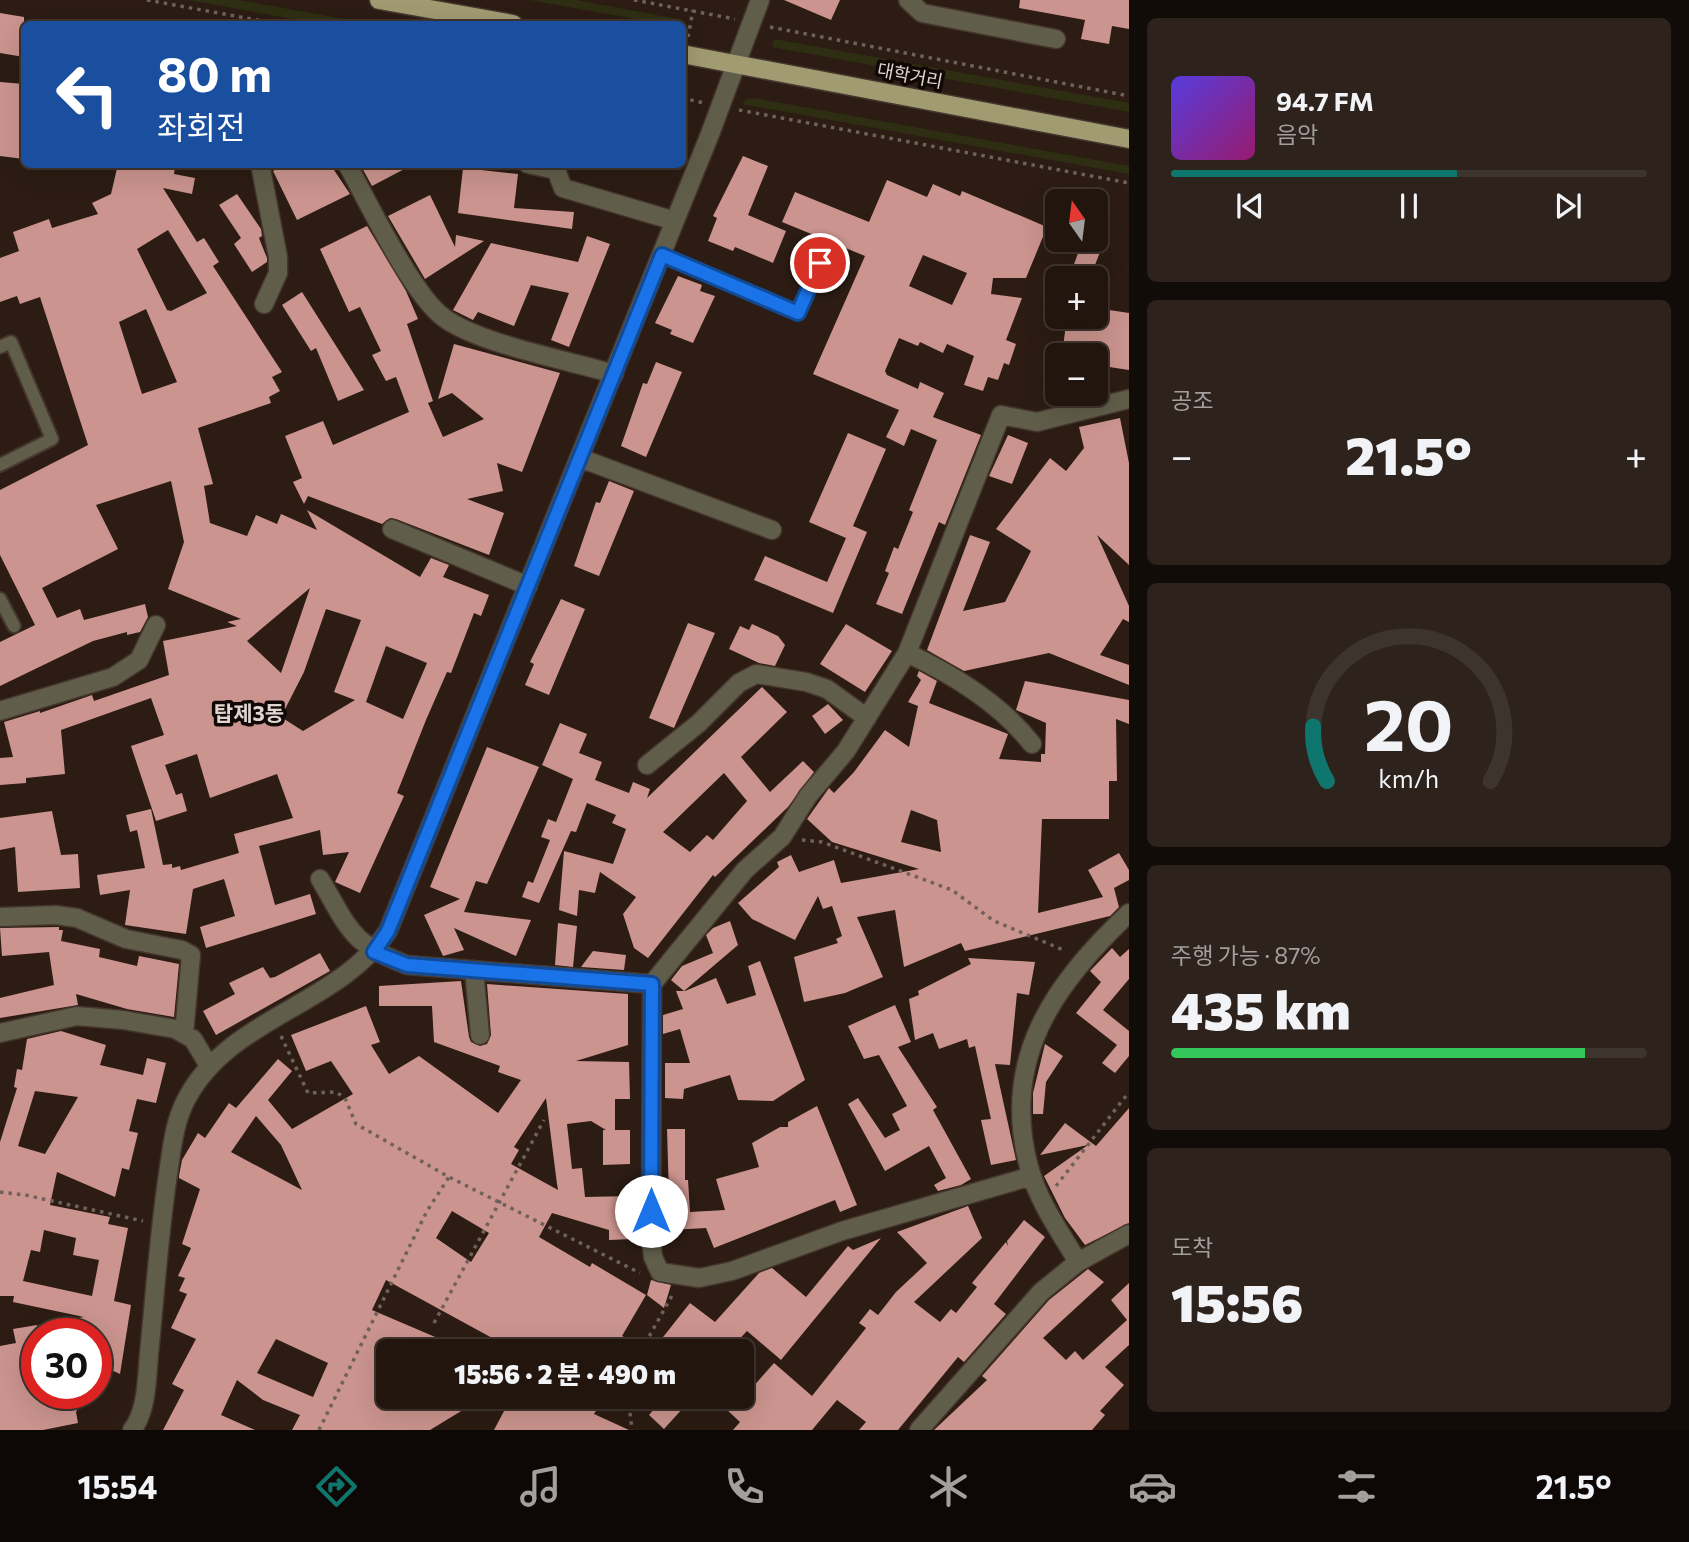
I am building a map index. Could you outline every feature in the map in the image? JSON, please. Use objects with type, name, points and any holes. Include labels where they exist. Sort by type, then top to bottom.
[{"type":"main road","points":[[379,0],[496,21]]},
{"type":"main road","name":"대학거리","points":[[686,55],[1129,139]]},
{"type":"street","points":[[132,1430],[137,1424],[145,1388],[162,1225],[176,1124],[187,1097],[209,1066],[247,1035],[374,952],[388,931],[662,255],[760,0]]},
{"type":"street","points":[[908,0],[922,13],[1056,39]]},
{"type":"street","points":[[261,168],[278,257],[278,273],[264,304]]},
{"type":"street","points":[[349,168],[420,292],[441,316],[474,333],[614,374]]},
{"type":"street","points":[[547,168],[556,170],[562,188],[675,221]]},
{"type":"street","points":[[1032,1176],[842,1231],[732,1271],[699,1278],[660,1272],[653,1257],[651,1237],[652,984],[746,870],[782,837],[808,796],[846,751],[907,653],[1001,415],[1037,422],[1129,399]]},
{"type":"street","points":[[580,458],[772,530]]},
{"type":"street","points":[[392,529],[528,586]]},
{"type":"street","points":[[0,711],[113,677],[139,660],[156,625]]},
{"type":"street","points":[[907,653],[946,671],[973,690],[1015,722],[1032,744]]},
{"type":"street","points":[[647,765],[699,723],[738,683],[755,674],[806,682],[827,689],[867,718]]},
{"type":"street","points":[[320,879],[355,938],[374,952],[407,965],[652,984]]},
{"type":"street","points":[[1078,1262],[1041,1198],[1032,1176],[1020,1117],[1020,1088],[1027,1055],[1084,958],[1129,913]]},
{"type":"street","points":[[0,917],[56,915],[77,918],[126,939],[191,954],[184,1034]]},
{"type":"street","points":[[474,970],[480,1035]]},
{"type":"street","points":[[0,1033],[77,1016],[123,1020],[174,1029],[184,1034],[193,1039],[209,1066]]},
{"type":"street","points":[[919,1430],[1041,1292],[1078,1262],[1128,1235]]},
{"type":"lane","points":[[662,255],[798,313],[820,263]]},
{"type":"lane","points":[[0,347],[11,342],[52,439],[0,465]]},
{"type":"lane","points":[[0,599],[13,626]]},
{"type":"path","points":[[147,0],[262,21]]},
{"type":"path","points":[[634,0],[1129,96]]},
{"type":"path","points":[[686,99],[1129,183]]},
{"type":"path","points":[[782,837],[822,842],[952,890],[994,921],[1084,958]]},
{"type":"path","points":[[272,1019],[308,1093],[336,1092],[345,1098],[356,1124],[449,1177],[641,1273],[660,1272]]},
{"type":"path","points":[[1041,1198],[1063,1181],[1129,1092]]},
{"type":"path","points":[[434,1323],[497,1201],[544,1120]]},
{"type":"path","points":[[318,1430],[428,1211],[449,1177]]},
{"type":"path","points":[[0,1192],[162,1225]]},
{"type":"path","points":[[648,1339],[670,1303],[679,1277]]},
{"type":"path","points":[[630,1409],[632,1430]]},
{"type":"green space","points":[[188,0],[238,0],[355,21],[304,21]]},
{"type":"green space","points":[[530,0],[576,0],[683,20],[646,21]]},
{"type":"green space","points":[[774,39],[1129,103],[1129,112],[772,47]]},
{"type":"green space","points":[[754,98],[1129,166],[1129,174],[742,104],[747,99]]},
{"type":"building","points":[[784,0],[840,0],[831,20]]},
{"type":"building","points":[[1020,0],[1129,0],[1129,29],[1112,26],[1109,44],[1081,39],[1085,20],[1019,8]]},
{"type":"building","points":[[0,13],[24,17],[24,21],[21,21],[21,56],[0,53]]},
{"type":"building","points":[[0,82],[21,84],[21,159],[0,156]]},
{"type":"building","points":[[743,156],[768,166],[748,215],[786,231],[773,263],[735,247],[733,251],[708,241],[717,218],[713,216]]},
{"type":"building","points":[[117,168],[175,168],[174,174],[195,178],[192,194],[163,188],[197,242],[204,238],[219,262],[213,266],[282,372],[272,377],[280,391],[269,397],[271,403],[198,428],[213,484],[204,486],[210,523],[247,536],[256,515],[277,524],[281,514],[317,530],[307,510],[420,577],[431,558],[449,565],[443,577],[489,595],[481,616],[474,613],[451,673],[447,672],[426,720],[397,793],[404,796],[360,893],[335,882],[349,852],[323,855],[320,830],[259,846],[275,905],[310,894],[316,914],[206,948],[200,927],[235,916],[224,879],[193,889],[186,934],[125,925],[130,890],[100,895],[97,875],[145,868],[137,830],[130,832],[126,815],[151,809],[163,865],[172,864],[172,868],[180,866],[181,870],[239,853],[234,834],[293,818],[277,774],[210,798],[197,754],[165,765],[176,795],[182,793],[187,811],[156,821],[131,746],[164,735],[151,698],[61,730],[65,774],[26,778],[26,783],[0,785],[0,758],[13,757],[4,722],[92,695],[94,701],[169,675],[163,641],[237,626],[227,622],[241,619],[168,589],[184,542],[171,481],[96,505],[118,549],[42,588],[57,618],[80,609],[84,620],[145,604],[148,617],[140,632],[127,635],[127,632],[93,641],[0,686],[0,642],[35,625],[0,555],[0,490],[88,445],[40,297],[20,304],[17,296],[0,302],[0,258],[19,251],[13,232],[49,219],[52,228],[98,214],[92,203],[111,194]],"holes":[[[168,230],[207,293],[171,311],[167,310],[137,249]],[[146,309],[177,382],[142,394],[119,322]],[[310,588],[281,673],[247,641]],[[326,609],[361,620],[334,692],[355,700],[303,731],[281,717],[304,672]],[[386,646],[427,663],[403,719],[366,702]]]},
{"type":"building","points":[[279,168],[333,168],[350,194],[297,220],[273,171]]},
{"type":"building","points":[[362,168],[406,168],[372,186]]},
{"type":"building","points":[[463,168],[518,174],[514,208],[574,212],[572,229],[458,213]]},
{"type":"building","points":[[887,180],[927,197],[933,184],[960,196],[962,191],[1045,226],[1026,278],[993,278],[991,294],[1022,298],[1006,340],[1016,344],[1009,365],[1004,363],[998,380],[988,377],[983,391],[964,385],[974,356],[947,344],[943,353],[920,342],[918,346],[899,338],[885,371],[887,375],[918,389],[920,382],[944,393],[933,417],[981,435],[945,525],[939,522],[902,614],[876,604],[889,573],[885,571],[894,547],[898,549],[913,512],[909,510],[937,440],[911,429],[904,446],[886,437],[899,410],[813,374],[865,256],[782,222],[795,192],[869,222]],"holes":[[[923,255],[967,273],[952,305],[909,286]]]},
{"type":"building","points":[[237,194],[261,229],[262,236],[259,238],[267,258],[267,262],[252,272],[234,244],[241,238],[219,205]]},
{"type":"building","points":[[430,195],[455,247],[456,235],[484,241],[425,279],[388,216]]},
{"type":"building","points":[[367,226],[406,291],[418,319],[407,324],[433,401],[428,403],[443,437],[484,419],[452,393],[438,399],[454,344],[560,373],[522,472],[497,463],[503,491],[467,499],[504,513],[489,555],[396,519],[390,518],[382,524],[308,496],[304,504],[293,482],[302,478],[285,436],[323,421],[333,445],[409,412],[396,377],[386,381],[372,355],[381,351],[360,307],[349,312],[320,249]]},
{"type":"building","points":[[587,236],[610,244],[569,347],[551,340],[569,293],[531,285],[514,326],[478,312],[473,320],[453,310],[491,243],[578,262]]},
{"type":"building","points":[[1078,252],[1100,252],[1095,266],[1073,266]]},
{"type":"building","points":[[678,276],[702,285],[700,291],[715,296],[693,343],[670,334],[672,330],[655,323]]},
{"type":"building","points":[[302,292],[364,390],[338,401],[316,348],[311,351],[282,305]]},
{"type":"building","points":[[1108,310],[1129,313],[1129,370],[1108,367],[1108,343],[1064,343],[1065,329],[1108,329]]},
{"type":"building","points":[[656,362],[682,372],[646,457],[621,446],[643,383],[647,384]]},
{"type":"building","points":[[1120,418],[1129,463],[1129,565],[1097,535],[1129,606],[1129,622],[1123,619],[1100,655],[1129,665],[1129,685],[1049,653],[964,671],[927,650],[970,535],[990,542],[963,611],[1005,602],[1031,551],[996,529],[1050,458],[1066,471],[1084,448],[1079,427]]},
{"type":"building","points":[[848,433],[886,449],[853,526],[867,532],[833,613],[754,580],[765,556],[827,582],[846,538],[809,522]]},
{"type":"building","points":[[1008,435],[1028,443],[1012,484],[989,476]]},
{"type":"building","points":[[609,481],[634,491],[599,576],[574,566],[596,502],[600,503]]},
{"type":"building","points":[[561,599],[585,609],[549,695],[525,685],[534,664],[530,662]]},
{"type":"building","points":[[688,623],[715,633],[674,728],[649,718]]},
{"type":"building","points":[[752,624],[778,636],[785,645],[775,666],[759,663],[729,649],[740,626],[749,630]]},
{"type":"building","points":[[846,624],[892,651],[865,692],[820,664]]},
{"type":"building","points":[[919,671],[937,681],[929,703],[1008,734],[999,759],[1041,762],[1041,754],[1045,754],[1046,723],[1016,710],[1025,681],[1129,700],[1129,724],[1116,719],[1117,781],[1109,781],[1109,819],[1042,819],[1038,913],[1103,897],[1088,870],[1119,853],[1129,870],[1129,880],[1114,888],[1119,907],[1110,916],[965,951],[961,943],[904,967],[895,910],[857,917],[883,977],[845,993],[804,1002],[794,957],[838,943],[836,939],[842,936],[832,906],[823,909],[818,896],[795,940],[752,919],[738,903],[779,867],[777,862],[791,855],[799,872],[834,860],[841,883],[919,869],[832,842],[807,819],[829,788],[834,793],[854,772],[885,730],[909,747],[918,706],[908,702],[921,680],[917,676]],"holes":[[[911,810],[937,820],[941,852],[901,842]]]},
{"type":"building","points":[[762,687],[787,712],[741,757],[770,792],[803,761],[814,772],[788,807],[715,877],[713,875],[648,958],[634,948],[623,914],[636,897],[600,872],[595,893],[579,890],[577,916],[559,910],[564,851],[613,864],[626,829],[612,823],[616,815],[587,803],[576,832],[571,831],[539,903],[522,897],[528,881],[533,883],[550,840],[541,837],[548,819],[556,822],[573,779],[542,765],[560,723],[587,734],[579,753],[602,762],[595,780],[629,793],[633,782],[650,789],[647,798]],"holes":[[[724,773],[747,801],[713,840],[707,835],[690,852],[663,832]]]},
{"type":"building","points":[[828,704],[843,720],[825,734],[812,716]]},
{"type":"building","points":[[487,747],[539,767],[487,884],[476,881],[464,912],[531,920],[516,956],[454,928],[464,950],[443,956],[424,915],[460,899],[430,887]]},
{"type":"building","points":[[52,811],[61,855],[78,854],[80,888],[18,892],[15,847],[0,850],[0,818]]},
{"type":"building","points":[[730,921],[738,945],[684,991],[671,980],[682,966],[713,953],[706,935],[713,928]]},
{"type":"building","points":[[558,923],[577,926],[573,967],[555,965]]},
{"type":"building","points":[[59,927],[59,930],[63,930],[61,941],[100,949],[99,957],[137,966],[139,956],[179,964],[174,1017],[127,1009],[76,994],[78,1005],[0,1018],[0,998],[54,985],[49,952],[2,956],[0,928]]},
{"type":"building","points":[[1112,948],[1120,957],[1129,949],[1129,979],[1103,1010],[1129,1031],[1129,1056],[1115,1073],[1102,1063],[1117,1045],[1076,1013],[1101,982],[1090,971]]},
{"type":"building","points":[[593,951],[626,955],[624,970],[581,967]]},
{"type":"building","points":[[320,953],[330,971],[216,1035],[203,1011],[235,994],[229,983],[263,967],[270,978],[275,977]]},
{"type":"building","points":[[968,958],[1035,962],[1029,995],[1017,993],[1010,1065],[995,1064],[1016,1160],[991,1165],[981,1120],[991,1119],[975,1046],[969,1048],[967,1039],[939,1049],[933,1033],[915,1040],[909,999],[919,995],[918,991],[971,964]]},
{"type":"building","points":[[760,961],[805,1080],[773,1101],[738,1100],[730,1075],[684,1089],[683,1099],[665,1098],[665,1063],[690,1063],[680,1029],[663,1034],[663,1015],[683,1009],[676,991],[685,991],[716,978],[727,1004],[756,995],[748,966]]},
{"type":"building","points":[[461,981],[469,1037],[471,1042],[480,1046],[487,1044],[491,1035],[487,984],[628,994],[628,1045],[576,1061],[629,1062],[630,1099],[615,1099],[615,1130],[630,1130],[630,1164],[603,1165],[603,1130],[606,1130],[591,1121],[567,1124],[572,1169],[582,1168],[585,1197],[632,1196],[633,1239],[609,1240],[609,1230],[552,1213],[539,1237],[590,1267],[592,1263],[646,1295],[622,1336],[628,1339],[494,1339],[386,1280],[372,1310],[440,1339],[376,1339],[376,1409],[465,1409],[430,1430],[292,1430],[300,1415],[263,1400],[237,1380],[221,1415],[255,1430],[163,1430],[184,1390],[172,1384],[196,1339],[171,1328],[187,1294],[179,1291],[185,1278],[178,1276],[191,1248],[182,1244],[200,1189],[179,1178],[182,1160],[198,1133],[205,1138],[229,1103],[236,1108],[278,1059],[292,1071],[268,1100],[292,1129],[353,1094],[331,1061],[306,1071],[291,1035],[366,1006],[380,1042],[371,1045],[389,1074],[419,1056],[498,1113],[521,1080],[498,1072],[500,1066],[434,1042],[432,1006],[379,1006],[379,986]],"holes":[[[546,1098],[558,1190],[511,1164],[519,1150],[514,1147]],[[256,1116],[281,1145],[302,1190],[231,1152]],[[452,1211],[489,1233],[471,1262],[436,1238]],[[276,1339],[328,1363],[313,1397],[257,1373]]]},
{"type":"building","points":[[895,1005],[911,1042],[898,1047],[937,1107],[933,1110],[971,1179],[961,1185],[938,1191],[934,1185],[946,1178],[929,1146],[885,1171],[848,1104],[858,1098],[885,1138],[900,1130],[892,1114],[907,1106],[879,1055],[864,1059],[848,1026]]},
{"type":"building","points":[[61,1031],[106,1045],[100,1065],[143,1075],[147,1058],[166,1063],[156,1103],[137,1099],[129,1131],[138,1133],[129,1170],[122,1168],[115,1197],[57,1172],[50,1205],[110,1217],[108,1224],[128,1228],[114,1301],[131,1305],[120,1374],[112,1370],[112,1318],[78,1318],[84,1317],[13,1302],[14,1296],[0,1296],[0,1142],[17,1088],[14,1087],[17,1069],[22,1070],[27,1039]],"holes":[[[35,1091],[78,1097],[45,1154],[18,1146]],[[44,1230],[76,1238],[73,1255],[99,1260],[92,1296],[23,1281],[31,1250],[40,1252]]]},
{"type":"building","points":[[1045,1044],[1063,1056],[1046,1082],[1043,1114],[1033,1114],[1033,1093]]},
{"type":"building","points":[[817,1106],[857,1205],[840,1212],[835,1200],[714,1248],[706,1228],[670,1230],[667,1129],[685,1129],[685,1180],[688,1180],[690,1212],[725,1210],[716,1179],[759,1167],[752,1143],[780,1127],[788,1127],[788,1122]]},
{"type":"building","points":[[1129,1108],[1129,1223],[1085,1245],[1065,1218],[1044,1176],[1088,1145],[1040,1155],[1065,1123],[1096,1146]]},
{"type":"building","points":[[968,1206],[982,1238],[914,1302],[940,1322],[951,1309],[956,1313],[977,1287],[972,1283],[1006,1242],[1008,1246],[1007,1241],[1024,1220],[1045,1237],[994,1304],[1006,1314],[964,1362],[958,1357],[898,1430],[859,1430],[866,1422],[837,1400],[812,1430],[733,1430],[740,1422],[726,1409],[754,1409],[754,1386],[774,1363],[812,1396],[866,1328],[859,1323],[870,1309],[878,1315],[896,1292],[927,1263],[897,1232]]},
{"type":"building","points":[[881,1238],[781,1360],[747,1331],[739,1339],[662,1339],[690,1303],[715,1322],[759,1273],[772,1268],[806,1297],[848,1246],[853,1250]]},
{"type":"building","points":[[1088,1269],[1104,1282],[1043,1338],[1066,1360],[1075,1351],[1083,1360],[1127,1320],[1111,1300],[1129,1283],[1129,1345],[1105,1367],[1124,1385],[1100,1411],[1105,1415],[1092,1430],[934,1430],[987,1380],[982,1376],[1049,1300]]},
{"type":"building","points":[[651,1280],[671,1285],[664,1308],[647,1295]]},
{"type":"building","points":[[21,1328],[21,1409],[78,1409],[78,1423],[43,1430],[0,1430],[0,1346],[16,1343],[13,1329]]},
{"type":"building","points":[[505,1409],[597,1409],[594,1414],[629,1430],[494,1430]]},
{"type":"building","points":[[654,1409],[682,1409],[664,1429],[649,1415]]},
{"type":"district","name":"탑제3동","points":[[249,714]]},
{"type":"route","points":[[651,1211],[652,984],[407,965],[374,952],[388,931],[662,255],[798,313],[820,263]]}]
